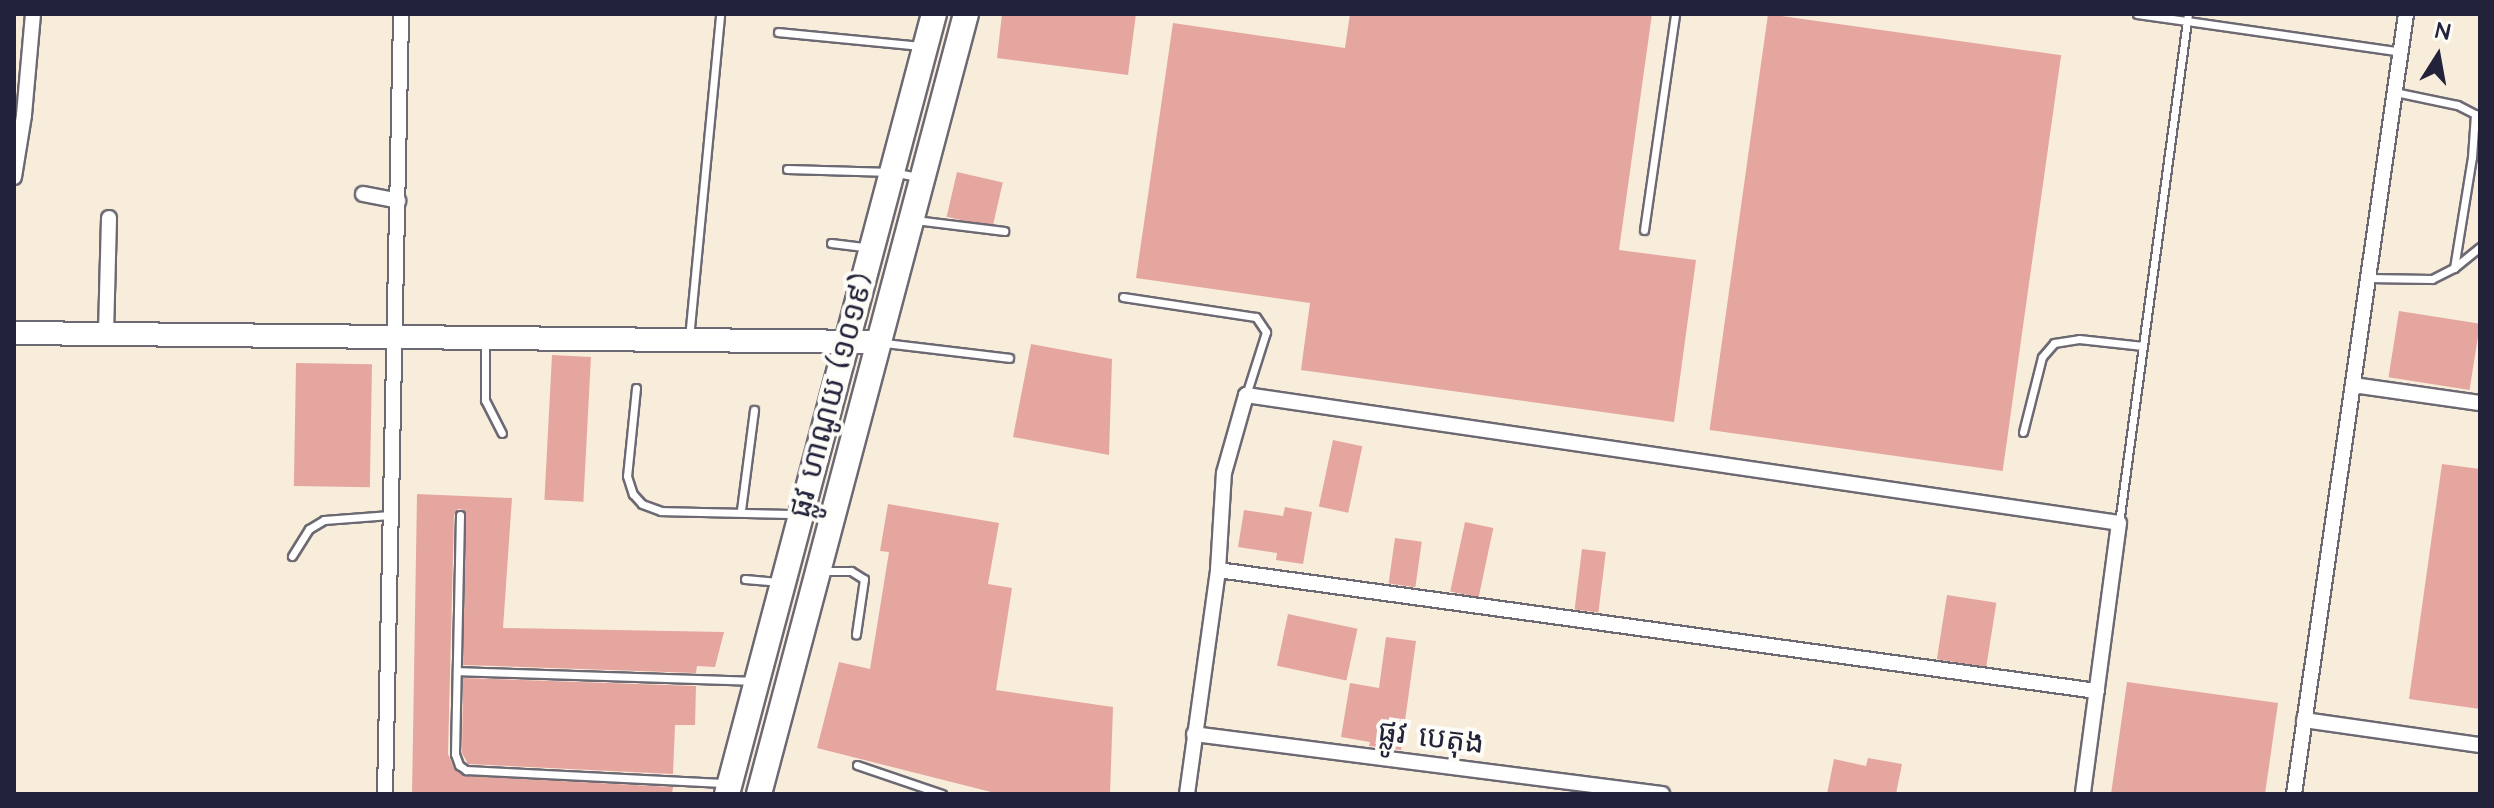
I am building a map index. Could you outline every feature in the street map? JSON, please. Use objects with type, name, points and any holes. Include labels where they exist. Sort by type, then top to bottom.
[{"type":"main road","name":"ផ្លូវ ហាណូយ (១០១៩)","points":[[729,789],[934,14]]},
{"type":"main road","name":"ផ្លូវ ហាណូយ (១០១៩)","points":[[759,794],[966,14]]},
{"type":"street","points":[[14,177],[24,115],[33,14]]},
{"type":"street","points":[[385,794],[401,14]]},
{"type":"street","points":[[2294,794],[2406,14]]},
{"type":"street","points":[[363,194],[398,201]]},
{"type":"street","points":[[106,333],[109,218]]},
{"type":"street","points":[[14,333],[879,342]]},
{"type":"street","points":[[2353,385],[2480,403]]},
{"type":"street","points":[[1187,794],[1218,570],[1224,473],[1246,395],[2119,523],[2083,794]]},
{"type":"street","points":[[1218,570],[2097,691]]},
{"type":"street","points":[[2304,720],[2480,745]]},
{"type":"street","name":"ផ្លូវ បេតុង","points":[[1194,734],[1662,794]]},
{"type":"lane","points":[[689,340],[720,14]]},
{"type":"lane","points":[[1644,230],[1675,14]]},
{"type":"lane","points":[[2137,14],[2188,18],[2401,52]]},
{"type":"lane","points":[[2119,523],[2188,18]]},
{"type":"lane","points":[[778,32],[926,47]]},
{"type":"lane","points":[[2395,92],[2457,105],[2478,116],[2454,268]]},
{"type":"lane","points":[[787,169],[892,172],[924,178]]},
{"type":"lane","points":[[912,219],[1004,231]]},
{"type":"lane","points":[[831,243],[872,248]]},
{"type":"lane","points":[[2368,278],[2432,279],[2454,268],[2480,247]]},
{"type":"lane","points":[[1123,297],[1256,317],[1266,332],[1246,395]]},
{"type":"lane","points":[[485,338],[485,400],[502,433]]},
{"type":"lane","points":[[2023,432],[2042,357],[2054,343],[2079,339],[2143,346]]},
{"type":"lane","points":[[879,342],[1009,358]]},
{"type":"lane","points":[[636,388],[627,476],[633,494],[642,504],[661,511],[741,510],[802,514]]},
{"type":"lane","points":[[741,510],[754,410]]},
{"type":"lane","points":[[292,556],[309,529],[324,520],[390,515]]},
{"type":"lane","points":[[460,515],[455,754],[459,765],[466,770],[729,789]]},
{"type":"lane","points":[[818,571],[851,571],[864,579],[856,634]]},
{"type":"lane","points":[[745,579],[784,582]]},
{"type":"lane","points":[[457,671],[758,681]]},
{"type":"lane","points":[[857,765],[942,794]]},
{"type":"building","points":[[1002,14],[1136,14],[1128,75],[997,58]]},
{"type":"building","points":[[1350,14],[1652,14],[1619,250],[1696,260],[1674,422],[1301,370],[1310,303],[1136,278],[1173,23],[1345,48]]},
{"type":"building","points":[[1768,14],[2061,55],[2003,471],[1710,430]]},
{"type":"building","points":[[957,172],[1003,183],[992,227],[947,217]]},
{"type":"building","points":[[2399,311],[2480,324],[2470,390],[2389,377]]},
{"type":"building","points":[[1031,344],[1112,359],[1109,455],[1013,437]]},
{"type":"building","points":[[552,355],[591,357],[583,502],[544,500]]},
{"type":"building","points":[[296,363],[372,364],[370,487],[294,486]]},
{"type":"building","points":[[1333,440],[1362,446],[1348,513],[1319,507]]},
{"type":"building","points":[[2442,464],[2480,469],[2480,709],[2409,699]]},
{"type":"building","points":[[417,494],[512,498],[503,628],[724,632],[715,667],[697,666],[696,673],[463,665],[466,515],[464,510],[458,509],[454,515],[448,754],[455,770],[466,776],[673,787],[672,794],[412,794]]},
{"type":"building","points":[[888,504],[999,523],[988,584],[1012,588],[996,690],[1113,707],[1110,794],[999,794],[817,748],[839,662],[870,669],[889,552],[880,551]]},
{"type":"building","points":[[1285,507],[1312,512],[1303,564],[1276,560],[1277,553],[1238,547],[1244,510],[1283,516]]},
{"type":"building","points":[[1465,522],[1493,528],[1479,597],[1450,591]]},
{"type":"building","points":[[1395,538],[1422,542],[1415,587],[1389,584]]},
{"type":"building","points":[[1582,549],[1606,552],[1598,612],[1575,610]]},
{"type":"building","points":[[1947,595],[1996,603],[1986,667],[1937,659]]},
{"type":"building","points":[[1288,614],[1357,629],[1346,681],[1277,666]]},
{"type":"building","points":[[1386,637],[1416,641],[1401,750],[1369,746],[1370,742],[1341,737],[1350,683],[1379,688]]},
{"type":"building","points":[[463,678],[696,686],[695,725],[675,725],[673,774],[468,764],[462,753]]},
{"type":"building","points":[[2127,682],[2278,703],[2265,794],[2111,794]]},
{"type":"building","points":[[1868,758],[1902,764],[1896,794],[1827,794],[1834,759],[1866,766]]}]
